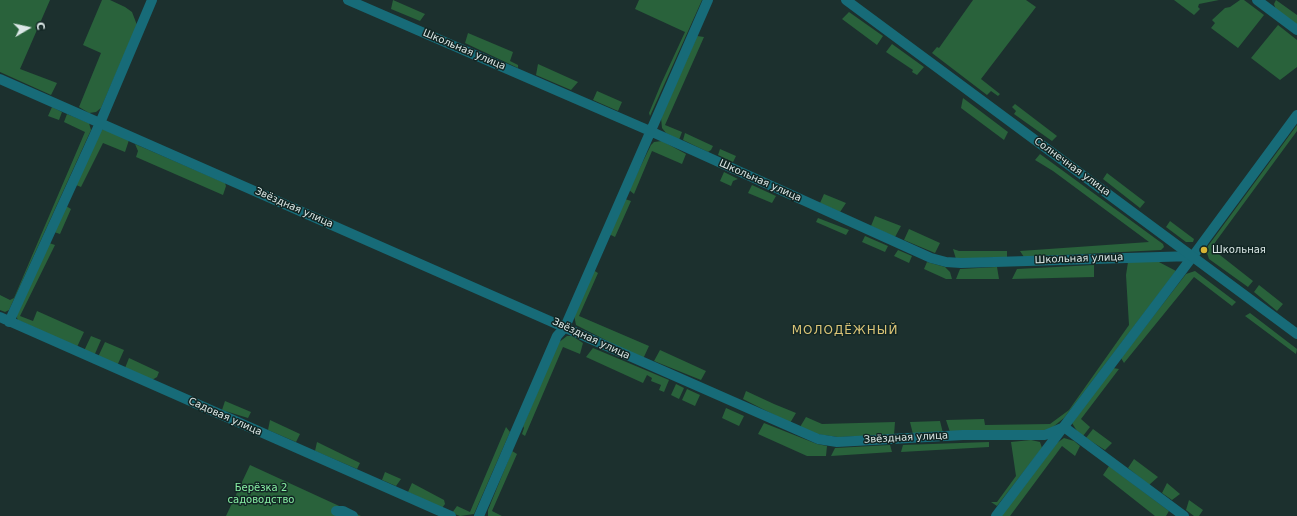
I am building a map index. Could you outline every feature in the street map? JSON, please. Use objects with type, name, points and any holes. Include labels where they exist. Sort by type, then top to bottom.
[{"type":"street","points":[[5,319],[100,123],[152,0]]},
{"type":"street","name":"Школьная улица","points":[[348,0],[650,131],[931,258],[946,262],[968,263],[1193,256]]},
{"type":"street","points":[[479,516],[557,336],[565,327],[708,0]]},
{"type":"street","name":"Солнечная улица","points":[[846,0],[1297,334]]},
{"type":"street","points":[[1257,0],[1297,30]]},
{"type":"street","name":"Звёздная улица","points":[[0,79],[818,439],[837,442],[963,435],[1045,435],[1064,427]]},
{"type":"street","points":[[996,516],[1193,256],[1297,115]]},
{"type":"street","name":"Садовая улица","points":[[5,319],[451,516]]},
{"type":"street","points":[[1064,427],[1184,516]]},
{"type":"street","points":[[336,511],[343,511],[353,516]]},
{"type":"green space","points":[[0,0],[50,0],[20,69],[57,83],[51,95],[0,72]]},
{"type":"green space","points":[[102,0],[110,0],[132,12],[137,25],[101,108],[96,112],[89,113],[79,107],[101,53],[83,45]]},
{"type":"green space","points":[[393,0],[425,14],[420,21],[391,9]]},
{"type":"green space","points":[[639,0],[702,0],[650,116],[649,113],[661,84],[685,32],[635,9]]},
{"type":"green space","points":[[973,0],[1026,0],[1036,7],[981,79],[1000,94],[998,96],[991,91],[987,95],[932,53],[937,47],[939,48]]},
{"type":"green space","points":[[1174,0],[1219,0],[1199,4],[1198,7],[1200,9],[1194,15]]},
{"type":"green space","points":[[1240,0],[1244,0],[1264,15],[1238,48],[1211,28],[1215,23],[1212,20],[1225,8],[1230,7]]},
{"type":"green space","points":[[1276,0],[1297,15],[1297,25],[1276,10],[1274,4]]},
{"type":"green space","points":[[849,12],[883,36],[877,45],[842,19]]},
{"type":"green space","points":[[1278,25],[1297,40],[1297,67],[1280,80],[1251,58]]},
{"type":"green space","points":[[468,33],[513,52],[510,61],[518,65],[518,68],[465,43]]},
{"type":"green space","points":[[697,36],[704,37],[665,125],[682,132],[679,140],[666,133],[662,128],[661,118]]},
{"type":"green space","points":[[892,44],[924,67],[917,75],[912,72],[913,70],[886,52]]},
{"type":"green space","points":[[538,64],[578,82],[571,90],[536,75]]},
{"type":"green space","points":[[597,91],[622,102],[618,111],[593,100]]},
{"type":"green space","points":[[963,98],[1008,132],[1004,140],[961,108]]},
{"type":"green space","points":[[1015,104],[1057,136],[1052,141],[1014,114],[1016,111],[1012,107]]},
{"type":"green space","points":[[52,107],[62,112],[59,120],[48,116]]},
{"type":"green space","points":[[67,114],[89,123],[91,130],[9,310],[5,312],[0,310],[0,295],[10,300],[14,298],[85,132],[64,122]]},
{"type":"green space","points":[[1297,125],[1297,131],[1211,248],[1253,281],[1248,287],[1209,259],[1207,253],[1208,246]]},
{"type":"green space","points":[[103,129],[129,140],[125,152],[103,143],[81,187],[76,185],[101,131]]},
{"type":"green space","points":[[685,133],[713,146],[711,150],[708,152],[683,140]]},
{"type":"green space","points":[[662,141],[686,154],[682,164],[652,151],[634,194],[629,190],[651,145],[654,142]]},
{"type":"green space","points":[[135,144],[225,183],[226,186],[223,195],[136,157],[138,151]]},
{"type":"green space","points":[[720,149],[736,156],[733,162],[718,155]]},
{"type":"green space","points":[[1040,154],[1163,244],[1164,247],[1161,250],[1024,257],[1020,251],[1149,242],[1053,171],[1035,160]]},
{"type":"green space","points":[[724,172],[738,179],[733,181],[731,186],[720,181]]},
{"type":"green space","points":[[1107,173],[1145,202],[1140,208],[1103,179]]},
{"type":"green space","points":[[752,185],[776,196],[772,203],[748,193]]},
{"type":"green space","points":[[824,194],[846,203],[840,212],[820,203]]},
{"type":"green space","points":[[625,199],[631,201],[615,237],[609,234]]},
{"type":"green space","points":[[66,206],[71,209],[60,234],[54,232]]},
{"type":"green space","points":[[875,216],[901,226],[895,237],[871,226]]},
{"type":"green space","points":[[818,218],[849,230],[846,235],[816,222]]},
{"type":"green space","points":[[1170,221],[1194,239],[1193,242],[1186,242],[1166,227]]},
{"type":"green space","points":[[909,229],[940,243],[935,253],[904,240]]},
{"type":"green space","points":[[865,236],[888,246],[885,252],[862,242]]},
{"type":"green space","points":[[49,243],[55,245],[20,316],[33,321],[37,311],[84,332],[77,347],[18,320],[16,316]]},
{"type":"green space","points":[[953,249],[959,251],[1007,251],[1007,257],[956,259]]},
{"type":"green space","points":[[898,250],[912,256],[909,263],[894,256]]},
{"type":"green space","points":[[1157,261],[1176,271],[1064,418],[1048,431],[950,432],[946,420],[984,419],[985,425],[1050,424],[1069,410],[1129,325],[1126,275],[1128,262]]},
{"type":"green space","points":[[927,262],[945,267],[950,272],[952,279],[946,279],[924,269]]},
{"type":"green space","points":[[1094,265],[1094,277],[1012,279],[1017,269]]},
{"type":"green space","points":[[997,267],[999,279],[956,279],[960,269]]},
{"type":"green space","points":[[593,270],[598,273],[579,316],[649,346],[643,359],[576,325],[574,315]]},
{"type":"green space","points":[[1195,271],[1236,302],[1232,306],[1194,277],[1124,363],[1121,358],[1186,274]]},
{"type":"green space","points":[[1259,285],[1283,304],[1277,311],[1254,292]]},
{"type":"green space","points":[[1250,313],[1297,349],[1296,354],[1245,316]]},
{"type":"green space","points":[[91,336],[101,340],[94,356],[84,351]]},
{"type":"green space","points":[[567,336],[572,336],[583,343],[580,354],[563,347],[525,436],[522,434],[524,428],[523,426],[558,343]]},
{"type":"green space","points":[[105,342],[124,350],[117,366],[98,357]]},
{"type":"green space","points":[[593,348],[669,380],[664,392],[659,390],[661,385],[651,381],[652,378],[647,375],[643,383],[586,357]]},
{"type":"green space","points":[[660,350],[706,371],[701,380],[654,361]]},
{"type":"green space","points":[[129,358],[159,372],[157,377],[152,380],[125,368]]},
{"type":"green space","points":[[1113,368],[1119,369],[1081,419],[1090,427],[1083,436],[1077,431],[1072,423]]},
{"type":"green space","points":[[676,384],[684,388],[679,399],[671,395]]},
{"type":"green space","points":[[687,389],[700,395],[695,406],[682,400]]},
{"type":"green space","points":[[746,391],[796,413],[790,423],[743,399]]},
{"type":"green space","points":[[225,401],[251,412],[248,418],[222,410]]},
{"type":"green space","points":[[726,408],[744,416],[739,426],[722,418]]},
{"type":"green space","points":[[806,417],[822,424],[895,422],[894,435],[838,437],[816,434],[800,427]]},
{"type":"green space","points":[[270,420],[300,434],[296,442],[268,430]]},
{"type":"green space","points":[[940,421],[943,433],[913,434],[910,422]]},
{"type":"green space","points":[[764,423],[817,444],[827,446],[826,456],[807,456],[758,434]]},
{"type":"green space","points":[[506,427],[510,432],[474,514],[460,516],[452,513],[457,506],[470,512]]},
{"type":"green space","points":[[1093,429],[1112,443],[1105,450],[1086,438]]},
{"type":"green space","points":[[1064,438],[1074,441],[1080,446],[1075,456],[1062,446],[1010,516],[1001,516],[1057,443]]},
{"type":"green space","points":[[1031,440],[1040,442],[1042,448],[997,506],[991,502],[997,502],[1016,476],[1011,442]]},
{"type":"green space","points":[[317,442],[360,463],[357,469],[315,451]]},
{"type":"green space","points":[[989,442],[989,447],[901,452],[903,445]]},
{"type":"green space","points":[[890,445],[892,452],[831,456],[835,448]]},
{"type":"green space","points":[[512,451],[517,454],[492,511],[502,516],[488,516],[488,510]]},
{"type":"green space","points":[[1134,459],[1158,477],[1149,485],[1128,468]]},
{"type":"green space","name":"Берёзка 2 садоводство","points":[[250,465],[361,516],[226,516]]},
{"type":"green space","points":[[1109,466],[1169,511],[1166,516],[1155,516],[1103,475]]},
{"type":"green space","points":[[385,472],[401,479],[396,486],[382,480]]},
{"type":"green space","points":[[412,483],[444,500],[445,504],[442,508],[408,492]]},
{"type":"green space","points":[[1167,483],[1180,494],[1172,500],[1162,493]]},
{"type":"green space","points":[[1189,500],[1203,510],[1199,516],[1194,516],[1186,510]]},
{"type":"place","name":"Школьная","points":[[1204,250]]},
{"type":"district","name":"МОЛОДЁЖНЫЙ","points":[[845,331]]}]
